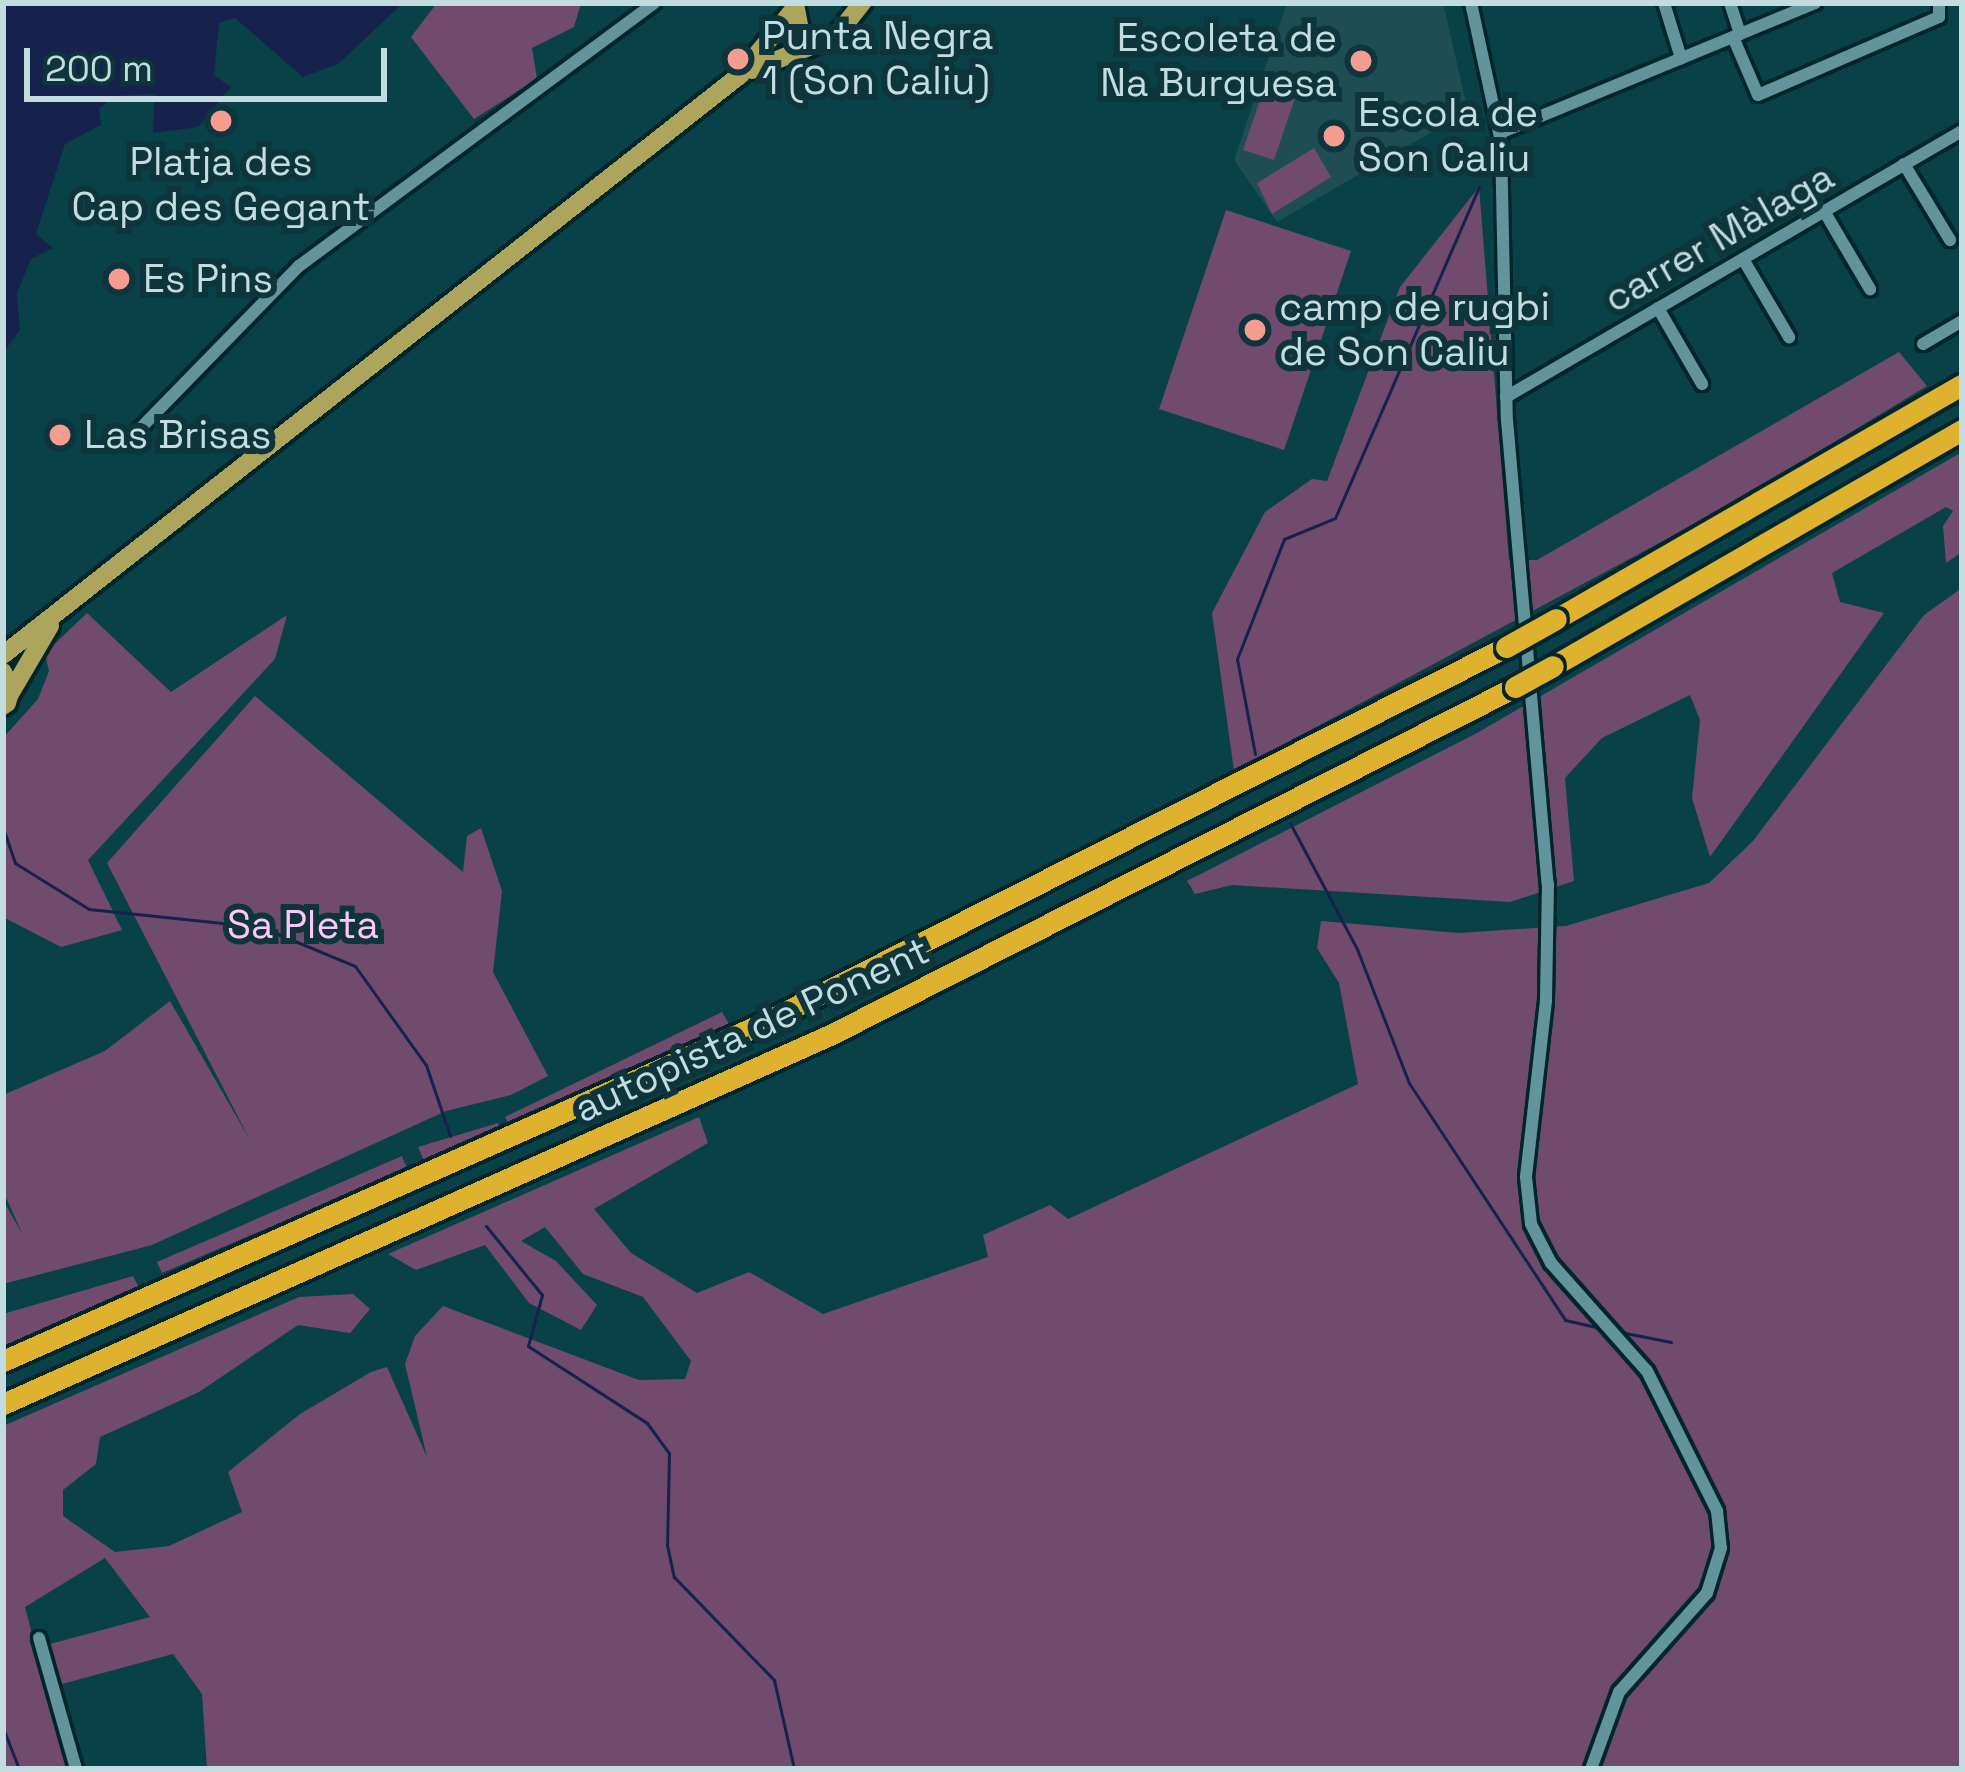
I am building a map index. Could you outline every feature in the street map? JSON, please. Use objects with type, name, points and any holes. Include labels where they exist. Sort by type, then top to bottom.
[{"type":"highway","points":[[1904,418],[1962,374]]},
{"type":"highway","points":[[1904,418],[1962,385]]},
{"type":"highway","name":"autopista de Ponent","points":[[3,1361],[811,1000],[1506,647],[1904,418]]},
{"type":"highway","name":"autopista de Ponent","points":[[3,1404],[809,1045],[1524,690],[1553,666],[1962,430]]},
{"type":"main road","points":[[835,35],[843,3]]},
{"type":"main road","points":[[740,75],[835,35],[862,3]]},
{"type":"main road","points":[[795,6],[801,34],[835,35]]},
{"type":"main road","points":[[3,655],[740,75],[795,6]]},
{"type":"main road","points":[[5,705],[63,607]]},
{"type":"main road","points":[[3,672],[11,689],[5,705]]},
{"type":"street","points":[[133,436],[299,266],[654,3]]},
{"type":"street","points":[[1471,3],[1500,133],[1506,397],[1524,690],[1548,898],[1546,1001],[1526,1177],[1531,1224],[1551,1263],[1647,1371],[1687,1439],[1717,1511],[1721,1548],[1707,1593],[1619,1692],[1591,1769]]},
{"type":"street","points":[[1664,3],[1681,58]]},
{"type":"street","points":[[1730,3],[1736,36],[1758,94],[1939,17],[1939,3]]},
{"type":"street","points":[[1500,133],[1815,3]]},
{"type":"street","name":"carrer Màlaga","points":[[1506,397],[1962,131]]},
{"type":"street","points":[[1904,164],[1950,240]]},
{"type":"street","points":[[1824,212],[1870,289]]},
{"type":"street","points":[[1743,259],[1789,337]]},
{"type":"street","points":[[1658,308],[1702,384]]},
{"type":"street","points":[[1923,344],[1962,321]]},
{"type":"street","points":[[39,1638],[76,1769]]},
{"type":"shaded area","name":"Escola de Son Caliu","points":[[1287,3],[1443,3],[1468,111],[1277,222],[1234,160]]},
{"type":"green space","points":[[437,3],[581,3],[574,27],[532,48],[537,79],[474,119],[411,37]]},
{"type":"green space","points":[[1265,85],[1296,95],[1274,160],[1243,150]]},
{"type":"green space","points":[[1314,148],[1331,177],[1272,214],[1257,183]]},
{"type":"green space","points":[[1479,187],[1509,560],[1537,560],[1899,352],[1927,386],[1734,503],[1234,771],[1212,613],[1265,512],[1312,479],[1327,481],[1400,287]]},
{"type":"green space","name":"camp de rugbi de Son Caliu","points":[[1226,210],[1351,251],[1284,450],[1159,409]]},
{"type":"green space","points":[[1962,452],[1962,552],[1946,563],[1943,526],[1953,511],[1946,507],[1832,573],[1840,602],[1884,613],[1710,857],[1692,798],[1700,720],[1690,695],[1602,738],[1565,778],[1574,881],[1510,902],[1232,885],[1195,894],[1187,881],[1477,733]]},
{"type":"green space","points":[[1962,588],[1962,1769],[207,1769],[202,1694],[173,1654],[62,1684],[50,1644],[150,1617],[105,1558],[25,1607],[67,1769],[3,1769],[3,1426],[299,1297],[353,1294],[370,1309],[350,1333],[298,1325],[199,1392],[100,1437],[96,1464],[63,1490],[63,1516],[115,1552],[169,1546],[242,1512],[228,1472],[300,1414],[387,1367],[427,1457],[405,1364],[415,1336],[443,1306],[639,1380],[685,1379],[691,1361],[643,1297],[583,1274],[545,1227],[521,1241],[556,1261],[597,1305],[581,1330],[529,1303],[485,1245],[416,1270],[388,1254],[699,1117],[708,1143],[594,1209],[631,1253],[697,1293],[749,1272],[823,1314],[988,1257],[983,1235],[1050,1205],[1068,1219],[1358,1084],[1339,983],[1317,948],[1321,921],[1459,933],[1566,926],[1709,883],[1753,841],[1924,615]]},
{"type":"green space","points":[[87,613],[171,692],[287,615],[275,659],[88,860],[122,930],[61,947],[3,917],[3,738],[38,699],[49,671],[45,653]]},
{"type":"green space","name":"Sa Pleta","points":[[255,696],[463,872],[467,836],[481,828],[502,891],[493,972],[548,1076],[511,1095],[446,1111],[152,1245],[3,1284],[3,1200],[23,1235],[3,1191],[3,1095],[105,1051],[170,1001],[250,1140],[107,863]]},
{"type":"green space","points":[[722,1012],[729,1024],[510,1126],[505,1117]]},
{"type":"green space","points":[[498,1123],[500,1130],[425,1163],[418,1147]]},
{"type":"green space","points":[[402,1156],[407,1169],[162,1273],[157,1262]]},
{"type":"green space","points":[[133,1276],[140,1290],[3,1348],[3,1314]]},
{"type":"water","points":[[3,3],[403,3],[338,64],[303,77],[235,18],[219,23],[214,75],[231,87],[198,127],[153,133],[155,94],[115,96],[99,109],[101,125],[65,144],[36,234],[53,248],[31,259],[17,293],[20,330],[3,353]]},
{"type":"waterway","points":[[1255,754],[1237,659],[1284,539],[1335,518],[1479,187]]},
{"type":"waterway","points":[[1290,823],[1357,949],[1409,1083],[1565,1320],[1605,1329]]},
{"type":"waterway","points":[[3,828],[15,863],[89,909],[261,927],[355,966],[426,1065],[450,1136]]},
{"type":"waterway","points":[[486,1226],[542,1295],[528,1346],[647,1423],[669,1453],[667,1545],[674,1577],[774,1680],[794,1769]]},
{"type":"waterway","points":[[1620,1332],[1671,1342]]},
{"type":"waterway","points":[[3,1728],[19,1769]]},
{"type":"place","name":"Punta Negra 1 (Son Caliu)","points":[[738,59]]},
{"type":"place","name":"Escoleta de Na Burguesa","points":[[1361,61]]},
{"type":"place","name":"Platja des Cap des Gegant","points":[[221,121]]},
{"type":"place","name":"Escola de Son Caliu","points":[[1334,136]]},
{"type":"place","name":"Es Pins","points":[[119,279]]},
{"type":"place","name":"camp de rugbi de Son Caliu","points":[[1255,330]]},
{"type":"place","name":"Las Brisas","points":[[60,435]]}]
